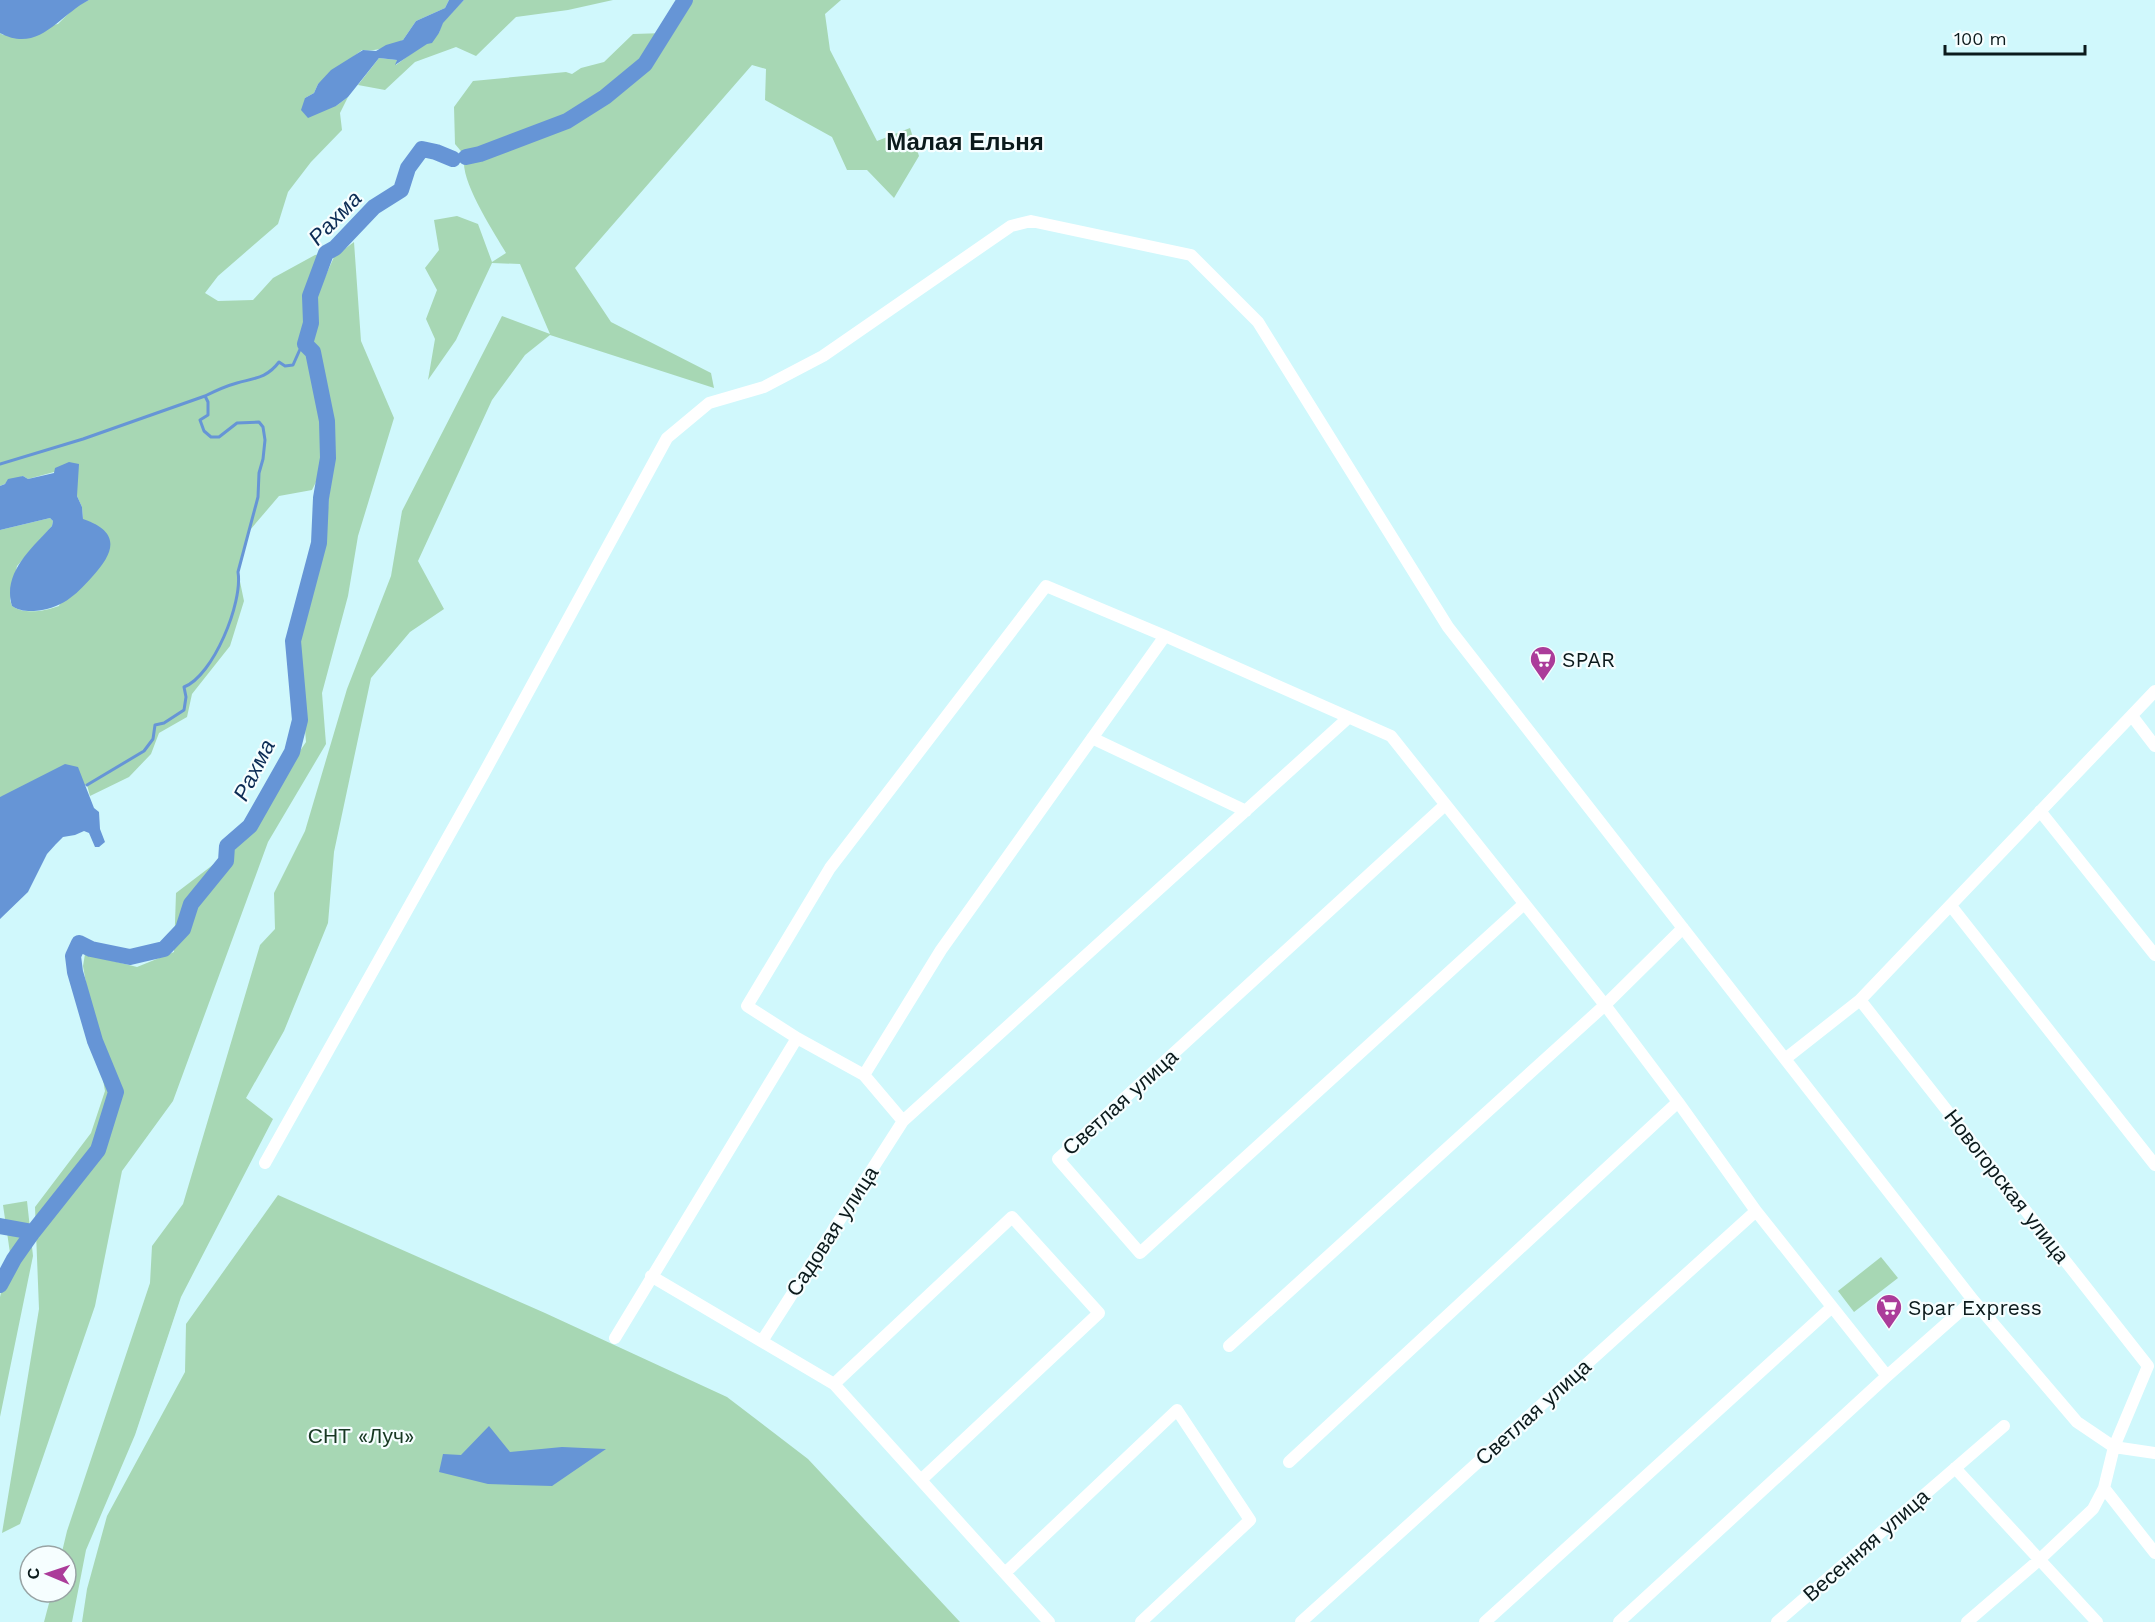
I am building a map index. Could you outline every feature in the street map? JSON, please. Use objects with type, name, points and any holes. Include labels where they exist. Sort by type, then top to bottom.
[{"type":"street","points":[[265,1163],[478,784],[667,438],[709,403],[764,387],[823,356],[1011,226],[1031,221],[1191,255],[1258,321],[1437,612],[1973,1300],[2077,1422],[2114,1447],[2155,1453]]},
{"type":"street","points":[[1348,718],[903,1121],[864,1075],[797,1038],[747,1006],[830,868],[1046,586],[1391,736],[1605,1005],[1756,1210],[1887,1376]]},
{"type":"street","points":[[864,1075],[941,950],[1165,636]]},
{"type":"street","points":[[1785,1059],[1860,1000],[2155,691]]},
{"type":"street","points":[[2132,716],[2155,746]]},
{"type":"street","points":[[1092,738],[1246,811]]},
{"type":"street","name":"Светлая улица","points":[[1445,805],[1058,1159],[1140,1253],[1524,904]]},
{"type":"street","points":[[2040,811],[2155,955]]},
{"type":"street","points":[[1951,906],[2155,1165]]},
{"type":"street","points":[[1229,1346],[1605,1005],[1683,928]]},
{"type":"street","name":"Новогорская улица","points":[[1860,1000],[2152,1364]]},
{"type":"street","points":[[615,1338],[797,1038]]},
{"type":"street","points":[[1289,1462],[1678,1102]]},
{"type":"street","name":"Садовая улица","points":[[762,1341],[903,1121]]},
{"type":"street","name":"Светлая улица","points":[[1305,1618],[1756,1210]]},
{"type":"street","points":[[834,1384],[1012,1217],[1099,1313],[921,1480]]},
{"type":"street","points":[[651,1276],[834,1384],[1049,1622]]},
{"type":"street","points":[[1619,1622],[1973,1300]]},
{"type":"street","points":[[1485,1622],[1832,1307]]},
{"type":"street","points":[[1967,1622],[2039,1560],[2093,1509],[2104,1488],[2114,1447],[2152,1364]]},
{"type":"street","points":[[1005,1574],[1177,1410],[1250,1520],[1141,1622]]},
{"type":"street","name":"Весенняя улица","points":[[1777,1622],[2004,1426]]},
{"type":"street","points":[[1955,1468],[2097,1622]]},
{"type":"street","points":[[2104,1488],[2155,1553]]},
{"type":"green space","points":[[89,0],[449,0],[445,8],[416,21],[403,40],[378,49],[362,50],[318,84],[314,93],[305,98],[336,106],[348,97],[340,113],[342,130],[311,162],[288,192],[278,224],[218,276],[205,293],[218,301],[253,300],[273,278],[315,255],[326,253],[310,296],[311,323],[306,344],[313,352],[326,411],[313,339],[316,297],[334,257],[354,242],[361,341],[394,418],[358,536],[348,596],[322,693],[326,744],[268,842],[173,1101],[122,1171],[95,1306],[20,1524],[2,1533],[39,1309],[35,1207],[91,1133],[105,1091],[83,966],[85,954],[137,967],[174,952],[176,893],[235,848],[306,742],[298,639],[326,530],[333,452],[328,423],[328,458],[312,490],[279,496],[250,530],[238,572],[244,601],[230,646],[192,694],[187,717],[159,733],[151,754],[129,777],[90,796],[87,785],[0,797],[0,530],[50,518],[53,521],[52,526],[17,566],[10,600],[12,606],[17,609],[35,611],[59,606],[90,522],[83,520],[82,507],[77,496],[54,472],[28,479],[23,476],[0,486],[0,33],[3,35],[58,24],[76,6]]},
{"type":"green space","points":[[464,0],[613,0],[568,10],[516,17],[476,56],[456,47],[415,62],[385,90],[358,85],[379,58],[397,60],[396,65],[439,33],[442,23]]},
{"type":"green space","points":[[685,0],[841,0],[825,14],[830,50],[877,141],[910,128],[919,156],[894,198],[867,170],[847,170],[832,137],[765,100],[766,69],[752,65],[575,268],[611,322],[711,373],[714,388],[550,335],[525,355],[492,400],[418,561],[444,609],[410,632],[371,678],[334,852],[328,923],[284,1031],[246,1098],[273,1119],[181,1297],[135,1435],[86,1550],[78,1591],[78,1544],[64,1544],[150,1283],[152,1246],[183,1204],[260,945],[275,929],[274,893],[305,831],[347,689],[391,576],[402,511],[502,316],[550,334],[520,264],[492,263],[456,340],[428,380],[435,339],[426,319],[437,290],[425,268],[439,250],[434,220],[457,216],[478,224],[492,262],[506,253],[478,205],[466,177],[465,156],[455,144],[454,107],[473,81],[566,72],[572,74],[581,68],[604,62],[633,34],[665,33]]},
{"type":"green space","name":"СНТ «Луч»","points":[[278,1195],[545,1313],[727,1397],[808,1459],[960,1622],[82,1622],[87,1589],[107,1516],[185,1372],[186,1324]]},
{"type":"green space","points":[[27,1201],[33,1256],[0,1417],[0,1297],[10,1253],[3,1205]]},
{"type":"green space","points":[[1881,1257],[1898,1278],[1854,1312],[1838,1291]]},
{"type":"green space","points":[[49,1604],[76,1604],[72,1622],[44,1622]]},
{"type":"water","points":[[0,0],[89,0],[48,30],[26,39],[0,33]]},
{"type":"water","points":[[449,0],[464,0],[443,23],[432,43],[395,65],[397,60],[379,58],[348,97],[336,106],[308,118],[301,110],[305,98],[314,93],[318,84],[331,70],[363,50],[376,51],[403,40],[416,21],[445,8]]},
{"type":"water","points":[[69,462],[79,464],[77,496],[82,507],[83,519],[95,524],[109,536],[109,551],[100,568],[80,590],[67,600],[44,610],[18,609],[12,606],[10,594],[15,572],[28,552],[52,526],[53,521],[50,518],[0,530],[0,486],[8,479],[23,476],[28,479],[54,473],[55,468]]},
{"type":"water","points":[[65,764],[78,767],[94,808],[99,812],[100,829],[105,842],[95,847],[89,833],[84,831],[63,837],[47,854],[28,892],[0,919],[0,797]]},
{"type":"water","points":[[489,1426],[510,1452],[562,1447],[606,1449],[552,1486],[488,1484],[439,1472],[443,1454],[461,1455]]},
{"type":"waterway","name":"Рахма","points":[[466,157],[480,154],[567,121],[605,97],[645,64],[685,0]]},
{"type":"waterway","name":"Рахма","points":[[0,1285],[14,1259],[33,1232],[98,1150],[116,1092],[95,1041],[75,972],[73,956],[79,943],[91,949],[130,957],[164,949],[183,929],[191,904],[226,861],[227,846],[250,826],[292,752],[300,720],[293,641],[319,543],[321,498],[328,458],[327,421],[313,352],[305,344],[311,323],[310,296],[326,253],[335,248],[374,207],[401,190],[408,168],[422,149],[453,159]]},
{"type":"waterway","points":[[87,785],[144,751],[153,739],[155,725],[164,723],[184,710],[186,697],[184,687],[195,680],[205,669],[224,637],[231,619],[236,602],[238,572],[258,497],[259,473],[265,440],[263,427],[259,422],[237,423],[219,437],[211,437],[204,431],[200,420],[208,415],[208,402],[205,396],[260,377],[279,362],[285,366],[293,365],[301,347],[305,344]]},
{"type":"waterway","points":[[0,464],[83,439],[205,396]]},
{"type":"waterway","name":"Рахма","points":[[0,1226],[33,1232]]},
{"type":"place","name":"SPAR","points":[[1543,682]]},
{"type":"place","name":"Spar Express","points":[[1889,1330]]},
{"type":"district","name":"Малая Ельня","points":[[965,142]]}]
